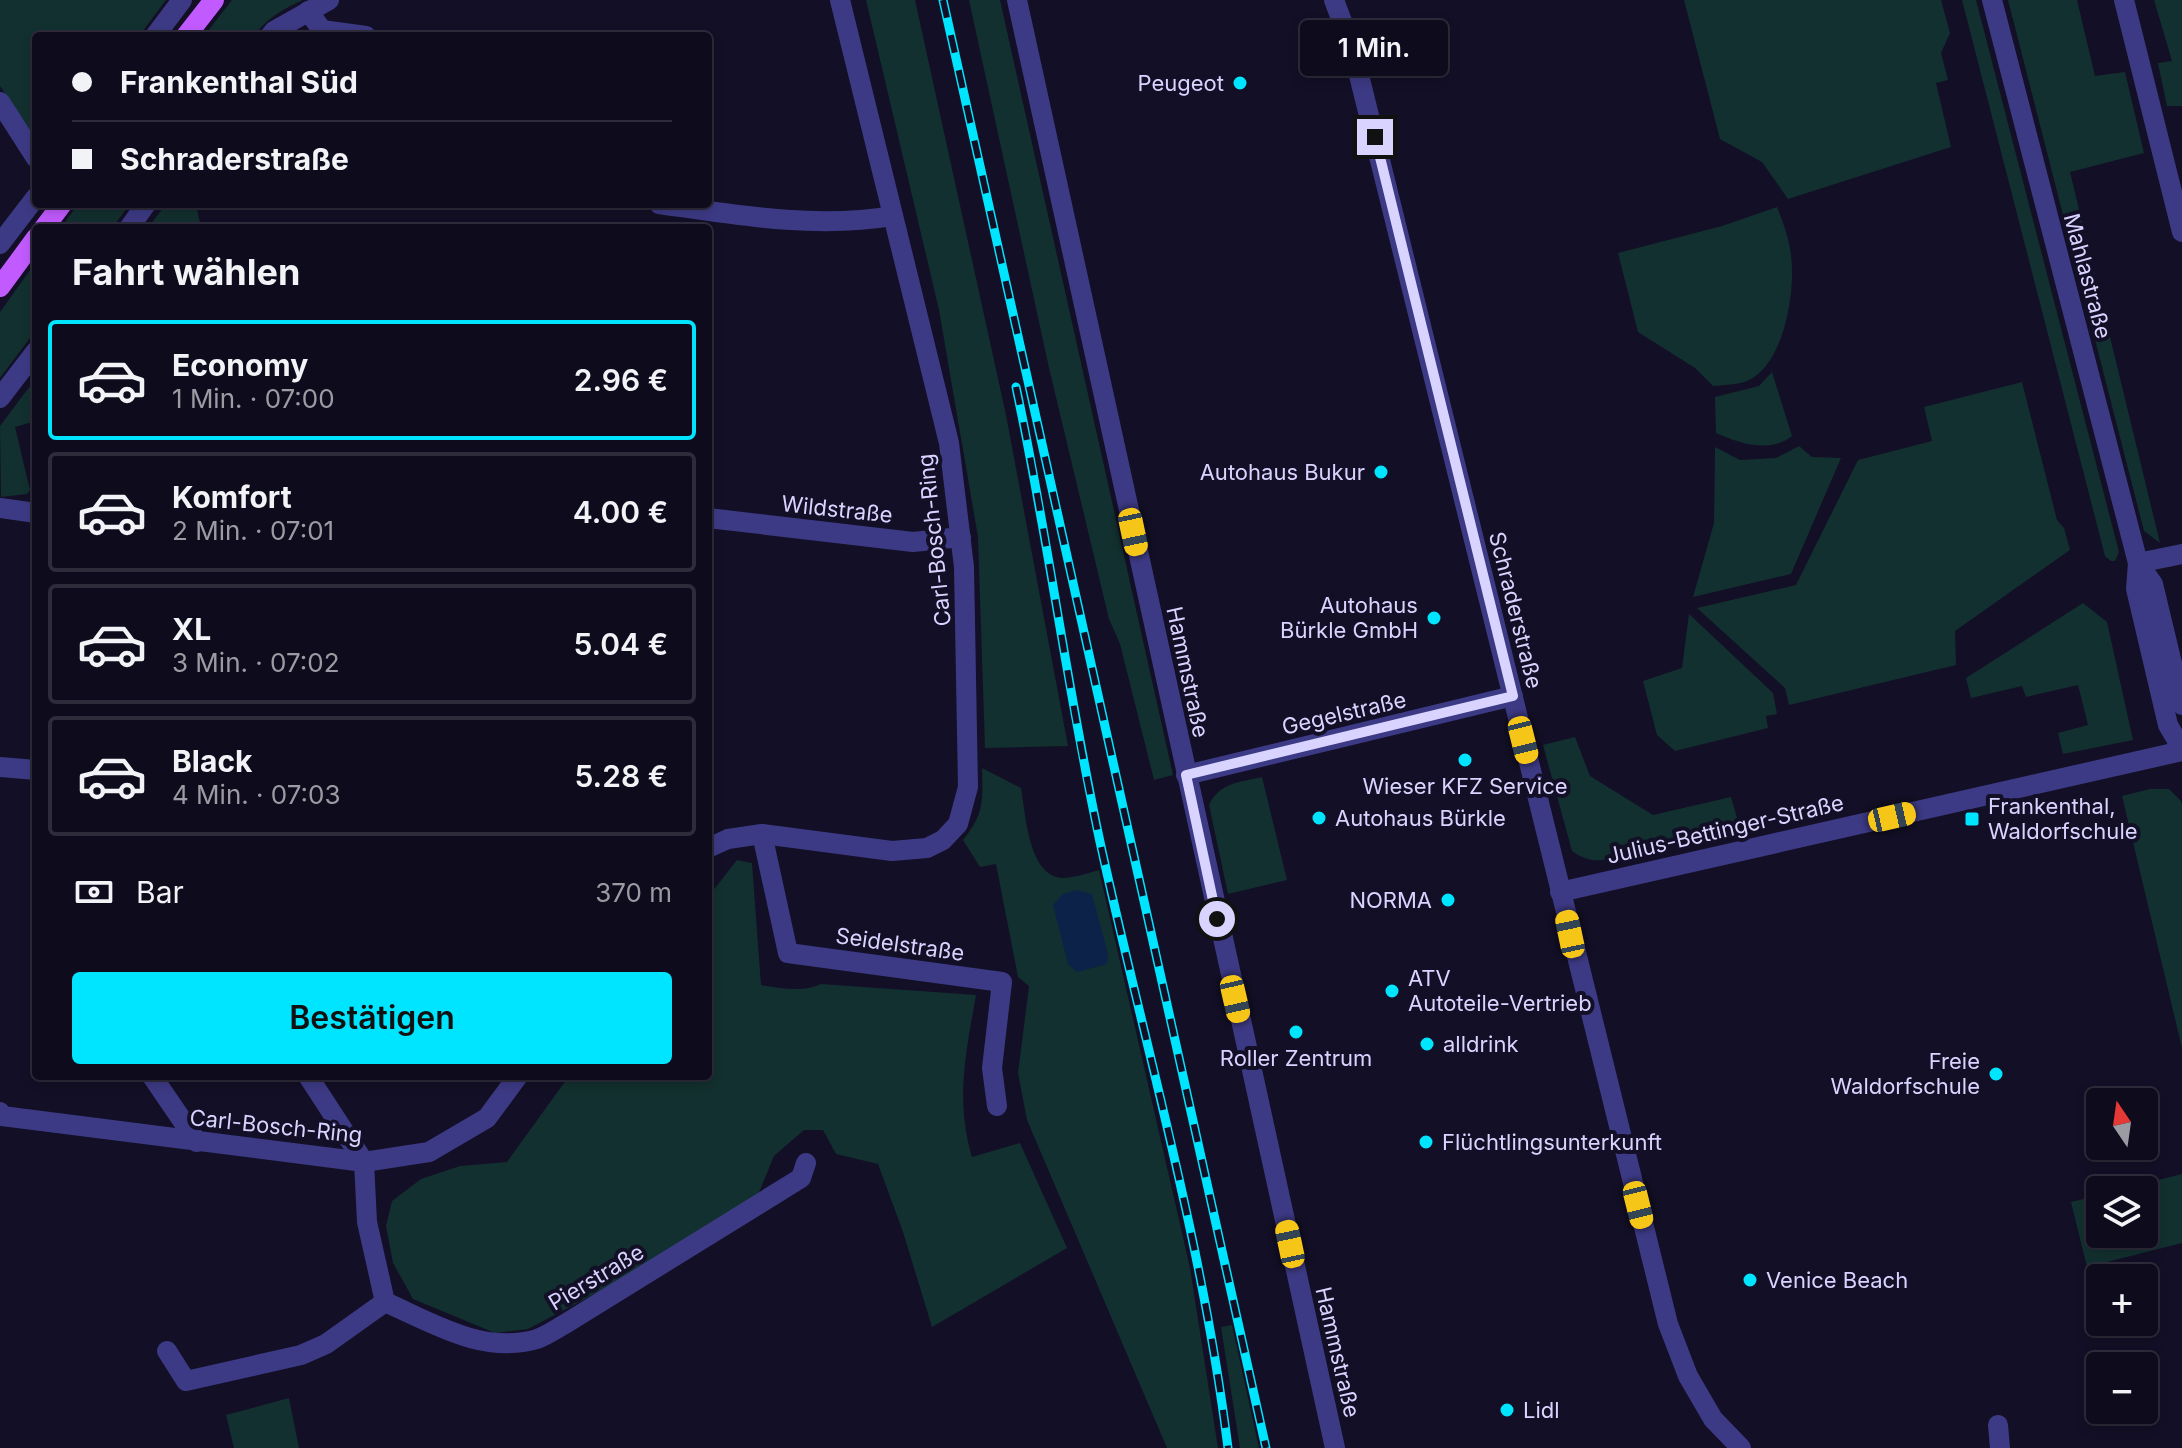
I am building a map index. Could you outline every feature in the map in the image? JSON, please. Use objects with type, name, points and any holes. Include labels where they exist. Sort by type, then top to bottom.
[{"type":"main road","points":[[189,32],[214,0]]},
{"type":"main road","points":[[0,287],[32,243]]},
{"type":"street","points":[[158,32],[182,0]]},
{"type":"street","points":[[273,32],[329,0]]},
{"type":"street","name":"Carl-Bosch-Ring","points":[[712,846],[728,839],[762,834],[907,851],[936,844],[958,824],[966,802],[969,763],[966,606],[949,443],[840,0]]},
{"type":"street","name":"Hammstraße","points":[[1017,0],[1335,1448]]},
{"type":"street","name":"Schraderstraße","points":[[1334,0],[1353,51],[1668,1324],[1688,1376],[1713,1419],[1741,1448]]},
{"type":"street","name":"Mahlastraße","points":[[1992,0],[2138,563],[2136,589],[2168,725],[2182,750]]},
{"type":"street","points":[[2124,0],[2182,232]]},
{"type":"street","points":[[308,11],[322,30],[337,32]]},
{"type":"street","points":[[0,102],[32,152]]},
{"type":"street","points":[[0,244],[32,202]]},
{"type":"street","points":[[688,208],[768,219],[870,220],[893,216]]},
{"type":"street","points":[[0,398],[32,356]]},
{"type":"street","points":[[0,508],[32,512]]},
{"type":"street","name":"Wildstraße","points":[[712,518],[913,542],[961,537]]},
{"type":"street","points":[[2138,563],[2182,554]]},
{"type":"street","name":"Mahlastraße","points":[[2138,563],[2153,584],[2182,705]]},
{"type":"street","name":"Gegelstraße","points":[[1186,775],[1513,696]]},
{"type":"street","name":"Julius-Bettinger-Straße","points":[[1560,892],[2182,750]]},
{"type":"street","points":[[0,767],[32,770]]},
{"type":"street","name":"Seidelstraße","points":[[762,834],[788,953],[1002,982],[992,1068],[997,1106]]},
{"type":"street","points":[[155,1080],[197,1142]]},
{"type":"street","points":[[167,1351],[186,1381],[301,1355],[326,1344],[385,1302],[367,1222],[364,1162],[311,1080]]},
{"type":"street","name":"Carl-Bosch-Ring","points":[[0,1112],[2,1116],[364,1162],[429,1152],[487,1118],[515,1080]]},
{"type":"street","name":"Pierstraße","points":[[385,1302],[478,1341],[506,1344],[538,1339],[801,1178],[806,1163]]},
{"type":"street","points":[[1998,1425],[2000,1448]]},
{"type":"green space","points":[[0,0],[166,0],[142,32],[32,32],[32,135],[0,86]]},
{"type":"green space","points":[[232,0],[303,0],[276,15],[257,32],[207,32]]},
{"type":"green space","points":[[866,0],[915,0],[1006,415],[1068,746],[985,748],[978,537],[939,310]]},
{"type":"green space","points":[[969,0],[1000,0],[1173,775],[1154,780],[1120,644],[1109,619],[1049,368]]},
{"type":"green space","points":[[1684,0],[1941,0],[1950,33],[1941,53],[1948,80],[1936,83],[1951,147],[1788,199],[1762,162],[1720,139]]},
{"type":"green space","points":[[1962,0],[1976,0],[2119,552],[2115,561],[2105,556]]},
{"type":"green space","points":[[2008,0],[2077,0],[2095,76],[2125,72],[2144,153],[2070,172],[2160,543],[2144,531]]},
{"type":"green space","points":[[2154,0],[2182,0],[2182,106],[2167,106],[2158,63],[2172,61]]},
{"type":"green space","points":[[1777,207],[1789,242],[1792,270],[1789,308],[1778,346],[1758,374],[1744,382],[1713,386],[1695,368],[1638,332],[1618,253],[1722,226]]},
{"type":"green space","points":[[75,208],[127,208],[115,224],[64,224]]},
{"type":"green space","points":[[163,208],[197,208],[200,224],[151,224]]},
{"type":"green space","points":[[32,268],[32,335],[0,378],[0,312]]},
{"type":"green space","points":[[1772,372],[1792,436],[1774,445],[1764,446],[1716,433],[1715,397],[1759,386]]},
{"type":"green space","points":[[2022,382],[2057,520],[2064,528],[2070,550],[1955,631],[1956,665],[1789,705],[1785,688],[1697,608],[1796,585],[1858,460],[1932,441],[1924,407]]},
{"type":"green space","points":[[32,383],[32,422],[15,427],[30,490],[27,494],[1,497],[0,426]]},
{"type":"green space","points":[[1799,446],[1812,457],[1841,458],[1791,574],[1693,597],[1714,523],[1715,447],[1740,460],[1776,458]]},
{"type":"green space","points":[[2083,603],[2107,622],[2133,740],[2063,754],[2058,733],[2088,725],[2078,685],[2026,697],[2022,686],[1971,698],[1966,678]]},
{"type":"green space","points":[[1689,614],[1773,693],[1777,714],[1766,716],[1768,728],[1675,751],[1657,735],[1643,681],[1682,668]]},
{"type":"green space","points":[[1575,737],[1590,776],[1653,815],[1731,797],[1739,825],[1632,849],[1609,859],[1594,860],[1579,856],[1572,851],[1543,745]]},
{"type":"green space","points":[[982,768],[1021,788],[1035,855],[1051,874],[1067,878],[1099,870],[1190,1268],[1218,1448],[1167,1448],[1027,1120],[1018,1073],[1029,986],[1018,977],[996,864],[980,867],[963,840],[981,807]]},
{"type":"green space","points":[[1262,777],[1287,880],[1228,894],[1209,805],[1224,788]]},
{"type":"green space","points":[[2150,789],[2169,789],[2182,805],[2182,1048],[2122,796]]},
{"type":"green space","points":[[737,860],[752,863],[761,985],[799,989],[821,984],[976,995],[963,1096],[972,1157],[1020,1143],[1067,1248],[932,1327],[878,1164],[836,1154],[823,1130],[804,1130],[774,1156],[758,1195],[606,1288],[528,1329],[495,1333],[413,1299],[393,1263],[386,1226],[392,1201],[421,1179],[460,1166],[507,1162],[566,1080],[712,1080],[712,892]]},
{"type":"green space","points":[[2182,1174],[2182,1243],[2099,1264],[2086,1264],[2071,1202],[2086,1198],[2086,1248],[2158,1248],[2158,1180]]},
{"type":"green space","points":[[1232,1325],[1259,1448],[1240,1448],[1221,1327]]},
{"type":"green space","points":[[289,1398],[299,1448],[234,1448],[226,1415]]},
{"type":"water","points":[[1077,890],[1092,894],[1108,954],[1107,964],[1077,972],[1068,964],[1053,905],[1063,894]]},
{"type":"railway","points":[[943,0],[1266,1448]]},
{"type":"railway","points":[[1016,387],[1090,793],[1189,1222],[1228,1448]]},
{"type":"place","name":"Peugeot","points":[[1240,83]]},
{"type":"place","name":"Autohaus Bukur","points":[[1381,472]]},
{"type":"place","name":"Autohaus Bürkle GmbH","points":[[1434,618]]},
{"type":"place","name":"Wieser KFZ Service","points":[[1465,760]]},
{"type":"place","name":"Autohaus Bürkle","points":[[1319,818]]},
{"type":"place","name":"Frankenthal, Waldorfschule","points":[[1972,819]]},
{"type":"place","name":"NORMA","points":[[1448,900]]},
{"type":"place","name":"ATV Autoteile-Vertrieb","points":[[1392,991]]},
{"type":"place","name":"Roller Zentrum","points":[[1296,1032]]},
{"type":"place","name":"alldrink","points":[[1427,1044]]},
{"type":"place","name":"Freie Waldorfschule","points":[[1996,1074]]},
{"type":"place","name":"Flüchtlingsunterkunft","points":[[1426,1142]]},
{"type":"place","name":"Venice Beach","points":[[1750,1280]]},
{"type":"place","name":"Lidl","points":[[1507,1410]]},
{"type":"route","points":[[1217,919],[1186,775],[1513,696],[1375,137]]}]
